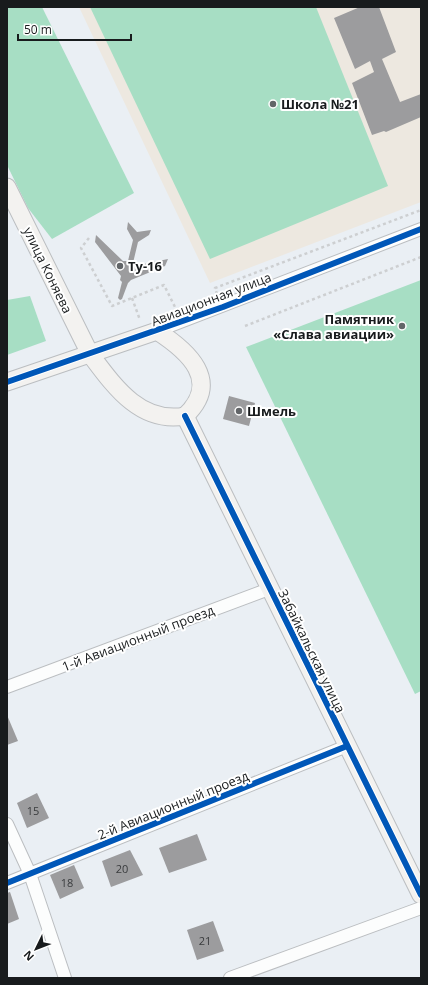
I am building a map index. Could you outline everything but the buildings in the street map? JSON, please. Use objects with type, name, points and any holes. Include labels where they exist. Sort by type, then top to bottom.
[{"type":"street","name":"улица Коняева","points":[[7,187],[90,354]]},
{"type":"street","name":"Авиационная улица","points":[[7,382],[182,322],[421,229]]},
{"type":"street","name":"Авиационная улица","points":[[151,333],[181,349],[192,360],[199,371],[202,381],[198,400],[185,416]]},
{"type":"street","points":[[90,354],[106,376],[140,408],[151,414],[164,418],[185,416]]},
{"type":"street","name":"Забайкальская улица","points":[[185,416],[421,895]]},
{"type":"street","name":"1-й Авиационный проезд","points":[[7,687],[269,588]]},
{"type":"street","name":"2-й Авиационный проезд","points":[[7,883],[347,746]]},
{"type":"street","points":[[7,824],[30,874],[65,978]]},
{"type":"street","points":[[230,978],[421,908]]},
{"type":"path","points":[[222,307],[215,288],[421,210]]},
{"type":"path","points":[[88,238],[81,248],[112,306],[164,285],[182,322]]},
{"type":"path","points":[[245,326],[421,257]]},
{"type":"path","points":[[132,298],[151,333]]},
{"type":"shaded area","name":"Школа №21","points":[[79,7],[421,7],[421,202],[210,283]]},
{"type":"green space","points":[[7,7],[42,7],[134,193],[52,239],[28,208],[7,165]]},
{"type":"green space","name":"Школа №21","points":[[90,7],[316,7],[388,186],[210,259]]},
{"type":"green space","points":[[421,280],[421,691],[415,694],[246,347]]},
{"type":"green space","points":[[30,296],[46,341],[7,355],[7,300]]},
{"type":"cycle path","points":[[7,382],[223,307],[421,229]]},
{"type":"cycle path","points":[[185,416],[421,895]]},
{"type":"cycle path","points":[[7,883],[347,746]]},
{"type":"place","name":"Школа №21","points":[[273,104]]},
{"type":"place","name":"Ту-16","points":[[120,266]]},
{"type":"place","name":"Памятник «Слава авиации»","points":[[402,326]]},
{"type":"place","name":"Шмель","points":[[239,411]]}]
